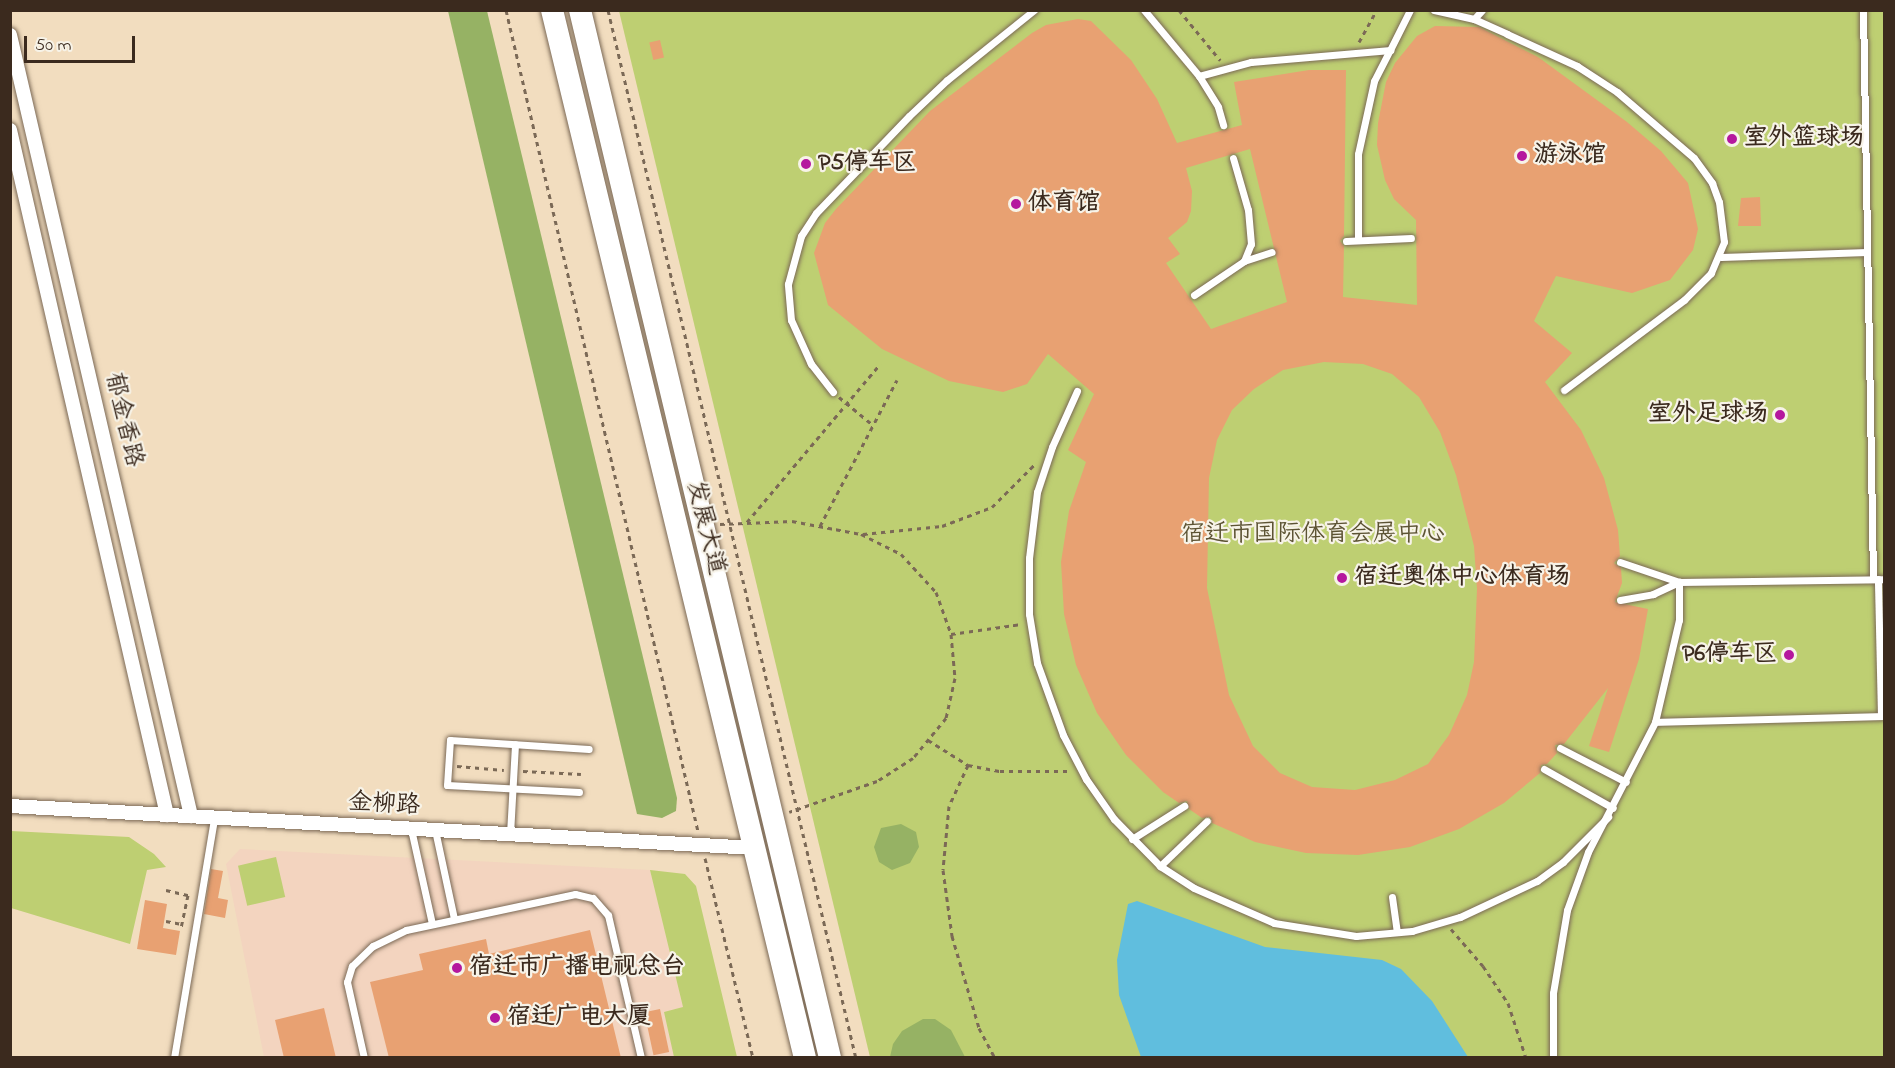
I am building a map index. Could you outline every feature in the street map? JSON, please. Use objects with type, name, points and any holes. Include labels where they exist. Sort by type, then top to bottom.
[{"type":"main road","name":"发展大道","points":[[552,10],[805,1058]]},
{"type":"main road","name":"发展大道","points":[[580,10],[830,1058]]},
{"type":"street","name":"郁金香路","points":[[10,35],[191,816]]},
{"type":"street","name":"郁金香路","points":[[10,130],[167,815]]},
{"type":"street","name":"金柳路","points":[[10,806],[755,848]]},
{"type":"lane","points":[[833,392],[811,364],[791,320],[788,284],[801,237],[816,213],[909,116],[947,80],[1034,10]]},
{"type":"lane","points":[[1144,10],[1199,76],[1218,107],[1223,125]]},
{"type":"lane","points":[[1358,239],[1358,154],[1374,81],[1410,10]]},
{"type":"lane","points":[[1434,10],[1474,19],[1576,66],[1617,92],[1694,158],[1712,183],[1719,202],[1724,242],[1721,257],[1711,273],[1684,300],[1564,390]]},
{"type":"lane","points":[[1474,19],[1482,10]]},
{"type":"lane","points":[[1655,722],[1881,716],[1867,252],[1863,10]]},
{"type":"lane","points":[[1199,76],[1228,68],[1306,55],[1389,50]]},
{"type":"lane","points":[[1233,158],[1251,231],[1244,261]]},
{"type":"lane","points":[[1346,241],[1411,238]]},
{"type":"lane","points":[[1194,296],[1244,261],[1272,252]]},
{"type":"lane","points":[[1721,257],[1867,252]]},
{"type":"lane","points":[[1077,391],[1052,447],[1037,492],[1029,558],[1031,623],[1047,698],[1082,771],[1114,819],[1160,866],[1194,888],[1274,923],[1356,936],[1397,932],[1444,922],[1507,898],[1537,881],[1563,862],[1608,817]]},
{"type":"lane","points":[[1620,561],[1679,582],[1878,579]]},
{"type":"lane","points":[[1620,600],[1653,594],[1679,582]]},
{"type":"lane","points":[[1553,1058],[1553,993],[1567,910],[1588,852],[1613,808],[1655,722],[1679,621],[1679,582]]},
{"type":"lane","points":[[579,792],[447,785],[450,740],[589,749]]},
{"type":"lane","points":[[510,834],[515,744]]},
{"type":"lane","points":[[1560,748],[1626,782]]},
{"type":"lane","points":[[1544,769],[1613,808]]},
{"type":"lane","points":[[1132,839],[1184,806]]},
{"type":"lane","points":[[174,1058],[214,818]]},
{"type":"lane","points":[[1160,866],[1207,821]]},
{"type":"lane","points":[[411,829],[432,924]]},
{"type":"lane","points":[[435,830],[454,919]]},
{"type":"lane","points":[[364,1058],[347,982],[352,966],[373,945],[391,935],[432,924],[566,895],[593,898],[602,904],[608,915],[641,1058]]},
{"type":"lane","points":[[1392,897],[1397,932]]},
{"type":"path","points":[[506,10],[753,1058]]},
{"type":"path","points":[[608,10],[729,522],[800,810],[856,1058]]},
{"type":"path","points":[[1179,10],[1228,68]]},
{"type":"path","points":[[1354,52],[1377,10]]},
{"type":"path","points":[[747,522],[880,364]]},
{"type":"path","points":[[820,526],[897,380]]},
{"type":"path","points":[[833,392],[873,426]]},
{"type":"path","points":[[861,534],[942,526],[992,507],[1052,447]]},
{"type":"path","points":[[703,528],[729,522],[792,521],[861,534],[901,554],[936,592],[951,634],[955,678],[946,718],[913,758],[877,781],[800,810],[772,815]]},
{"type":"path","points":[[951,634],[1031,623]]},
{"type":"path","points":[[928,740],[968,765],[1000,771],[1082,771]]},
{"type":"path","points":[[968,765],[949,806],[944,870],[952,936],[979,1028],[994,1058]]},
{"type":"path","points":[[166,890],[188,895],[181,926],[166,921]]},
{"type":"path","points":[[1444,922],[1483,966],[1508,1003],[1526,1058]]},
{"type":"shaded area","points":[[240,849],[650,870],[695,1057],[264,1057],[226,864]]},
{"type":"green space","points":[[448,11],[487,11],[677,798],[676,811],[662,818],[637,814]]},
{"type":"green space","name":"宿迁市国际体育会展中心","points":[[619,11],[1884,11],[1884,1057],[870,1057]]},
{"type":"green space","points":[[901,824],[916,832],[919,847],[910,863],[892,870],[879,862],[874,847],[881,828]]},
{"type":"green space","points":[[11,831],[129,837],[154,854],[166,867],[147,870],[130,944],[11,908]]},
{"type":"green space","points":[[276,857],[285,897],[247,906],[238,866]]},
{"type":"green space","points":[[650,870],[685,874],[696,886],[737,1057],[674,1057],[664,1012],[683,1007]]},
{"type":"green space","points":[[923,1019],[935,1019],[951,1030],[965,1057],[890,1057],[893,1044],[902,1031]]},
{"type":"water","points":[[1137,901],[1265,947],[1382,960],[1401,969],[1432,1001],[1468,1057],[1141,1057],[1119,995],[1117,960],[1128,904]]},
{"type":"building","points":[[1078,19],[1091,21],[1131,60],[1157,99],[1177,143],[1242,125],[1234,82],[1309,70],[1346,70],[1344,236],[1340,241],[1344,246],[1343,297],[1417,305],[1416,220],[1394,199],[1385,180],[1377,145],[1378,123],[1386,82],[1395,63],[1417,36],[1435,26],[1479,27],[1538,57],[1627,122],[1661,151],[1688,183],[1698,229],[1693,250],[1670,280],[1632,293],[1556,276],[1534,321],[1572,353],[1545,382],[1581,430],[1604,478],[1618,530],[1620,556],[1614,563],[1621,568],[1622,583],[1615,602],[1648,609],[1639,659],[1609,752],[1589,746],[1608,688],[1564,744],[1555,745],[1557,753],[1547,764],[1541,765],[1540,773],[1504,803],[1459,829],[1410,847],[1358,855],[1306,853],[1255,842],[1212,823],[1211,817],[1202,818],[1189,809],[1187,801],[1179,803],[1163,792],[1126,755],[1097,713],[1076,665],[1064,614],[1061,562],[1069,511],[1086,462],[1068,450],[1094,394],[1048,354],[1027,384],[1003,392],[949,381],[882,349],[828,305],[814,253],[825,223],[836,209],[930,111],[1032,33],[1046,25]],"holes":[[[1250,149],[1287,302],[1211,329],[1166,263],[1180,254],[1168,238],[1187,222],[1191,211],[1192,191],[1186,168]],[[1324,362],[1363,364],[1392,374],[1419,397],[1440,432],[1456,475],[1474,546],[1477,589],[1474,662],[1467,695],[1449,735],[1428,764],[1395,780],[1355,790],[1312,787],[1280,773],[1253,746],[1229,695],[1207,588],[1209,478],[1217,440],[1232,410],[1254,389],[1283,370]]]},
{"type":"building","points":[[660,40],[664,58],[653,60],[649,42]]},
{"type":"building","points":[[1760,197],[1761,226],[1738,226],[1741,198]]},
{"type":"building","points":[[211,869],[223,871],[218,898],[228,900],[225,918],[204,914]]},
{"type":"building","points":[[145,900],[167,904],[163,928],[180,931],[176,955],[137,949]]},
{"type":"building","name":"宿迁广电大厦","points":[[590,930],[621,1058],[389,1058],[370,982],[423,970],[419,954],[486,939],[489,954]]},
{"type":"building","points":[[324,1008],[336,1058],[284,1058],[275,1020]]},
{"type":"building","points":[[660,1009],[669,1052],[653,1055],[644,1012]]},
{"type":"place","name":"室外篮球场","points":[[1732,139]]},
{"type":"place","name":"游泳馆","points":[[1522,156]]},
{"type":"place","name":"P5停车区","points":[[806,164]]},
{"type":"place","name":"体育馆","points":[[1016,204]]},
{"type":"place","name":"室外足球场","points":[[1780,415]]},
{"type":"place","name":"宿迁奥体中心体育场","points":[[1342,578]]},
{"type":"place","name":"P6停车区","points":[[1789,655]]},
{"type":"place","name":"宿迁市广播电视总台","points":[[457,968]]},
{"type":"place","name":"宿迁广电大厦","points":[[495,1018]]}]
